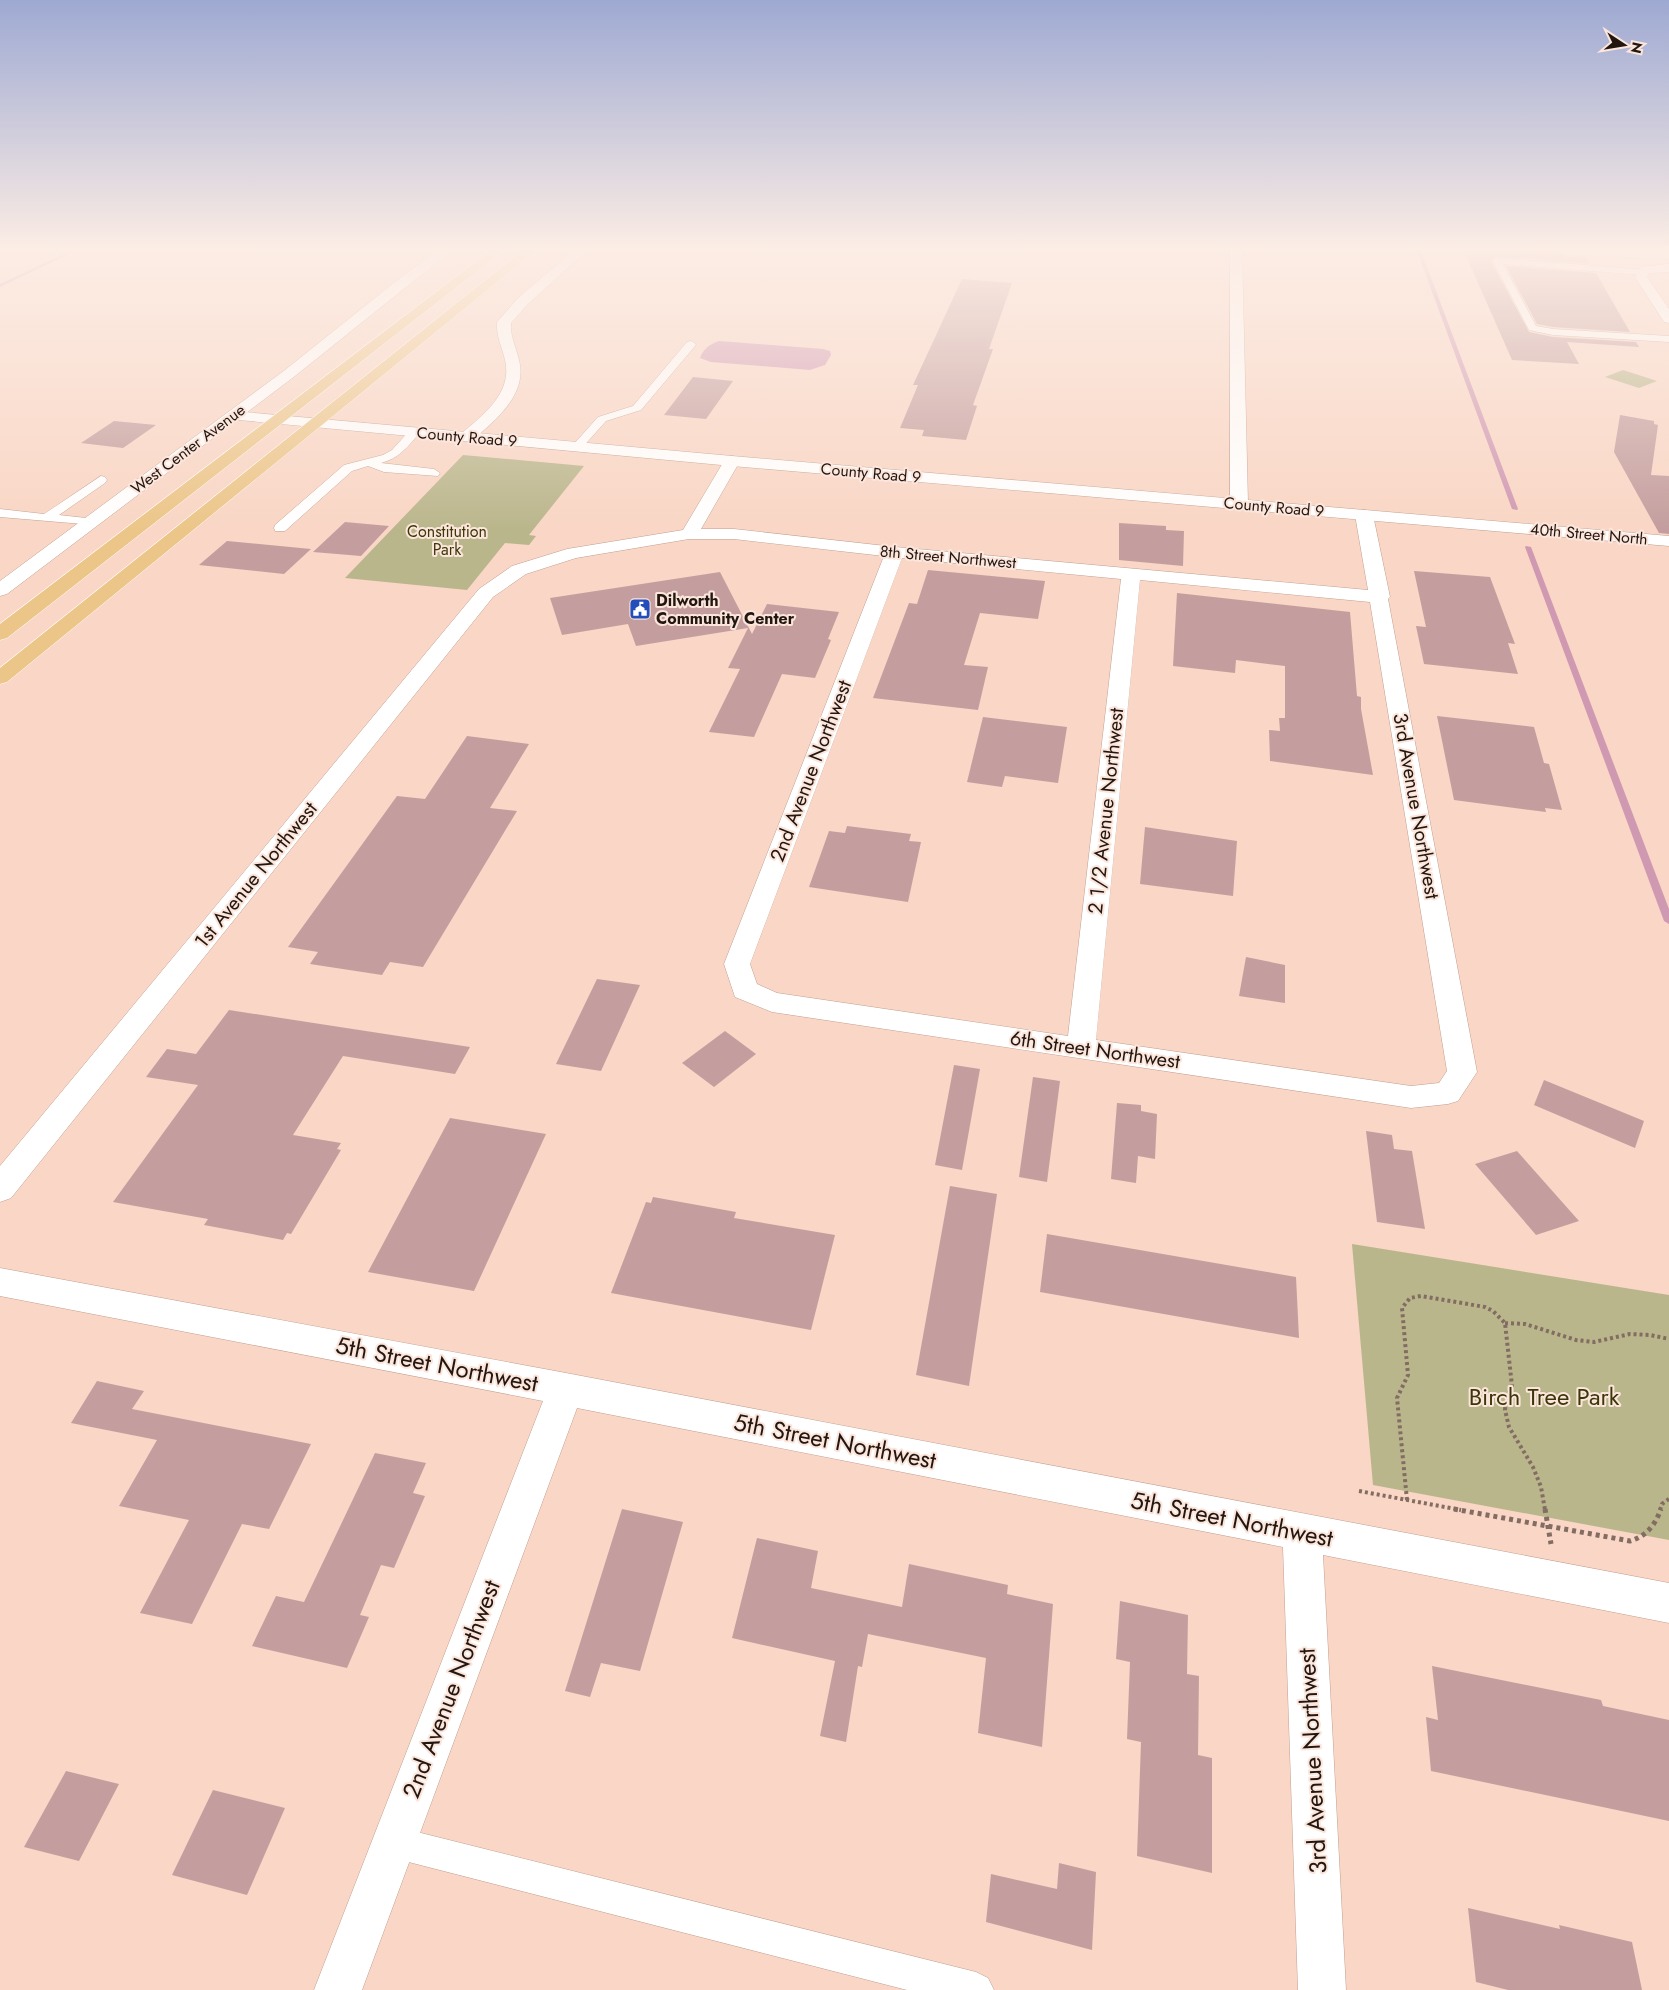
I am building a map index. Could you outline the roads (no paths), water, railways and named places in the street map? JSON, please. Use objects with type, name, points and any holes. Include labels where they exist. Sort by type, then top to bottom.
[{"type":"main road","points":[[0,634],[378,344]]},
{"type":"main road","points":[[0,678],[415,344]]},
{"type":"street","name":"West Center Avenue","points":[[0,590],[233,416],[326,344]]},
{"type":"street","points":[[467,437],[496,410],[512,385],[513,366],[505,344]]},
{"type":"street","points":[[1237,344],[1239,504]]},
{"type":"street","name":"County Road 9","points":[[233,416],[732,461],[1509,527]]},
{"type":"street","points":[[689,534],[732,461]]},
{"type":"street","name":"3rd Avenue Northwest","points":[[1364,515],[1380,597],[1462,1072],[1448,1093]]},
{"type":"street","name":"40th Street North","points":[[1509,527],[1669,541]]},
{"type":"street","name":"8th Street Northwest","points":[[520,570],[573,553],[689,534],[734,534],[895,552],[1380,597]]},
{"type":"street","name":"2nd Avenue Northwest","points":[[745,990],[737,964],[895,552]]},
{"type":"street","name":"1st Avenue Northwest","points":[[0,1189],[486,593],[520,570]]},
{"type":"street","name":"2 1/2 Avenue Northwest","points":[[1082,1048],[1132,574]]},
{"type":"street","name":"6th Street Northwest","points":[[745,990],[772,1002],[1411,1097],[1448,1093]]},
{"type":"street","name":"5th Street Northwest","points":[[0,1282],[566,1389],[1669,1603]]},
{"type":"street","name":"2nd Avenue Northwest","points":[[338,1990],[566,1389]]},
{"type":"street","name":"3rd Avenue Northwest","points":[[1302,1533],[1322,1990]]},
{"type":"lane","points":[[577,447],[602,419],[637,408],[691,344]]},
{"type":"lane","points":[[280,528],[348,468],[387,458],[396,452],[414,432]]},
{"type":"lane","points":[[370,463],[384,468],[434,472]]},
{"type":"lane","points":[[46,518],[101,480]]},
{"type":"lane","points":[[0,513],[90,522]]},
{"type":"lane","points":[[393,1842],[976,1990]]},
{"type":"waterway","points":[[1454,344],[1515,509]]},
{"type":"waterway","points":[[1528,547],[1669,921]]},
{"type":"place","name":"Dilworth Community Center","points":[[640,609]]},
{"type":"park label","name":"Constitution Park","points":[[447,540]]},
{"type":"park label","name":"Birch Tree Park","points":[[1544,1396]]}]
